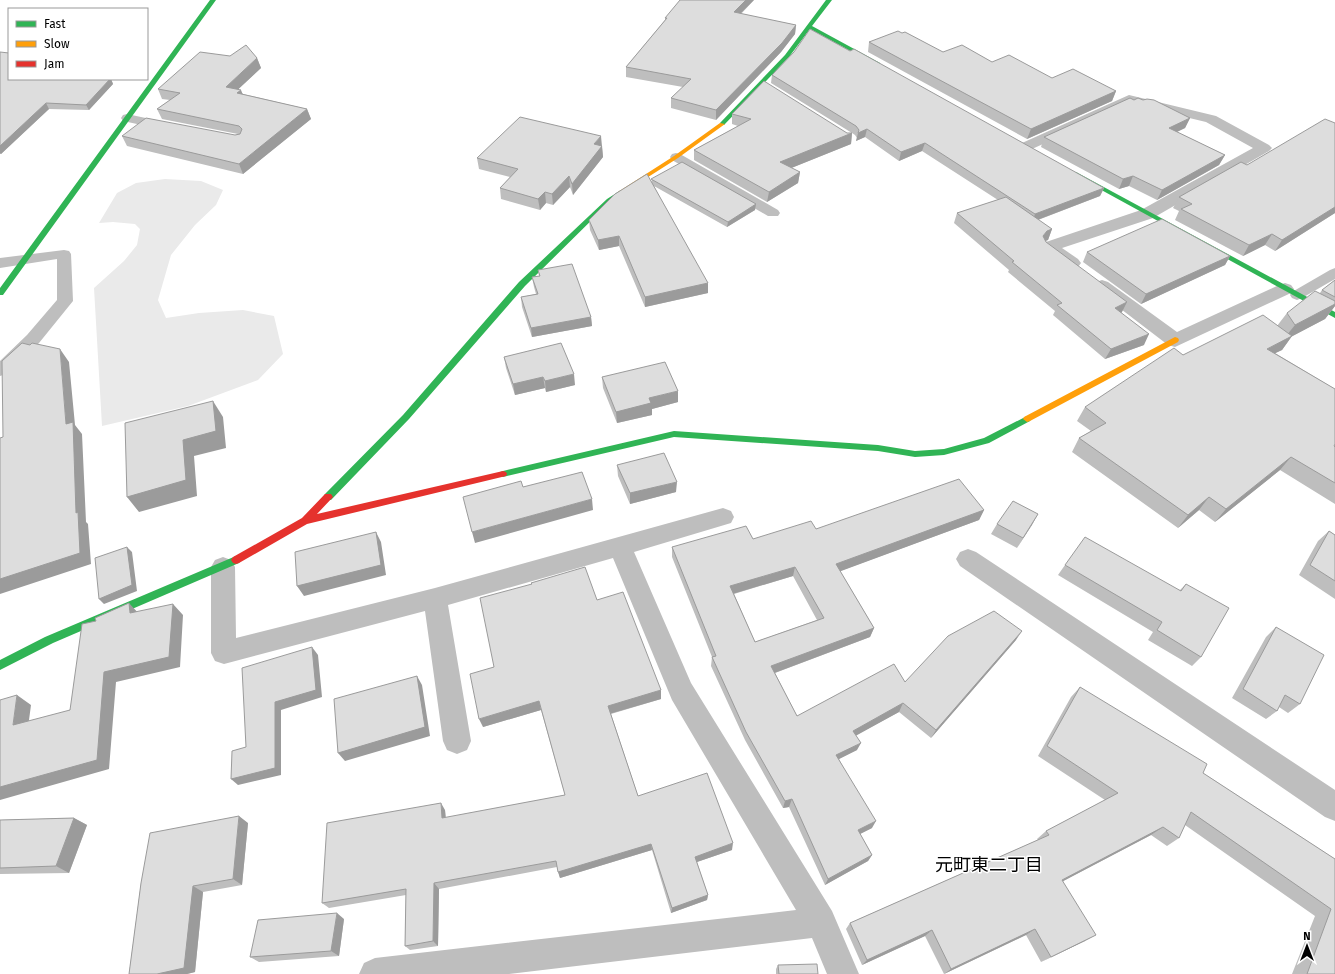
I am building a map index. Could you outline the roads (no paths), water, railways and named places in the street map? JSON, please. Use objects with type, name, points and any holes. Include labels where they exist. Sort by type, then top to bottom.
[{"type":"street","points":[[0,293],[213,0]]},
{"type":"street","points":[[0,665],[49,640],[223,567],[265,545],[305,521],[406,417],[522,284],[609,200],[676,157],[719,127],[787,56],[829,0]]},
{"type":"street","points":[[809,26],[884,67]]},
{"type":"street","points":[[1027,146],[1128,98],[1211,119],[1264,148],[1147,214],[1049,247],[1175,340]]},
{"type":"street","points":[[1067,169],[1147,214],[1335,315]]},
{"type":"street","points":[[305,521],[674,434],[878,448],[915,454],[944,452],[986,441],[1175,340],[1291,292]]},
{"type":"street","points":[[223,567],[224,653],[435,598],[723,517]]},
{"type":"street","points":[[620,546],[680,691],[821,922],[843,974]]},
{"type":"street","points":[[968,559],[1335,807]]},
{"type":"street","points":[[435,598],[457,741]]},
{"type":"street","points":[[375,974],[821,922]]},
{"type":"lane","points":[[761,83],[774,91]]},
{"type":"lane","points":[[127,118],[174,127]]},
{"type":"lane","points":[[676,157],[773,213]]},
{"type":"lane","points":[[0,263],[64,254],[66,301],[33,340],[0,370]]},
{"type":"lane","points":[[1291,292],[1335,273]]},
{"type":"district","name":"元町東二丁目","points":[[989,865]]}]
